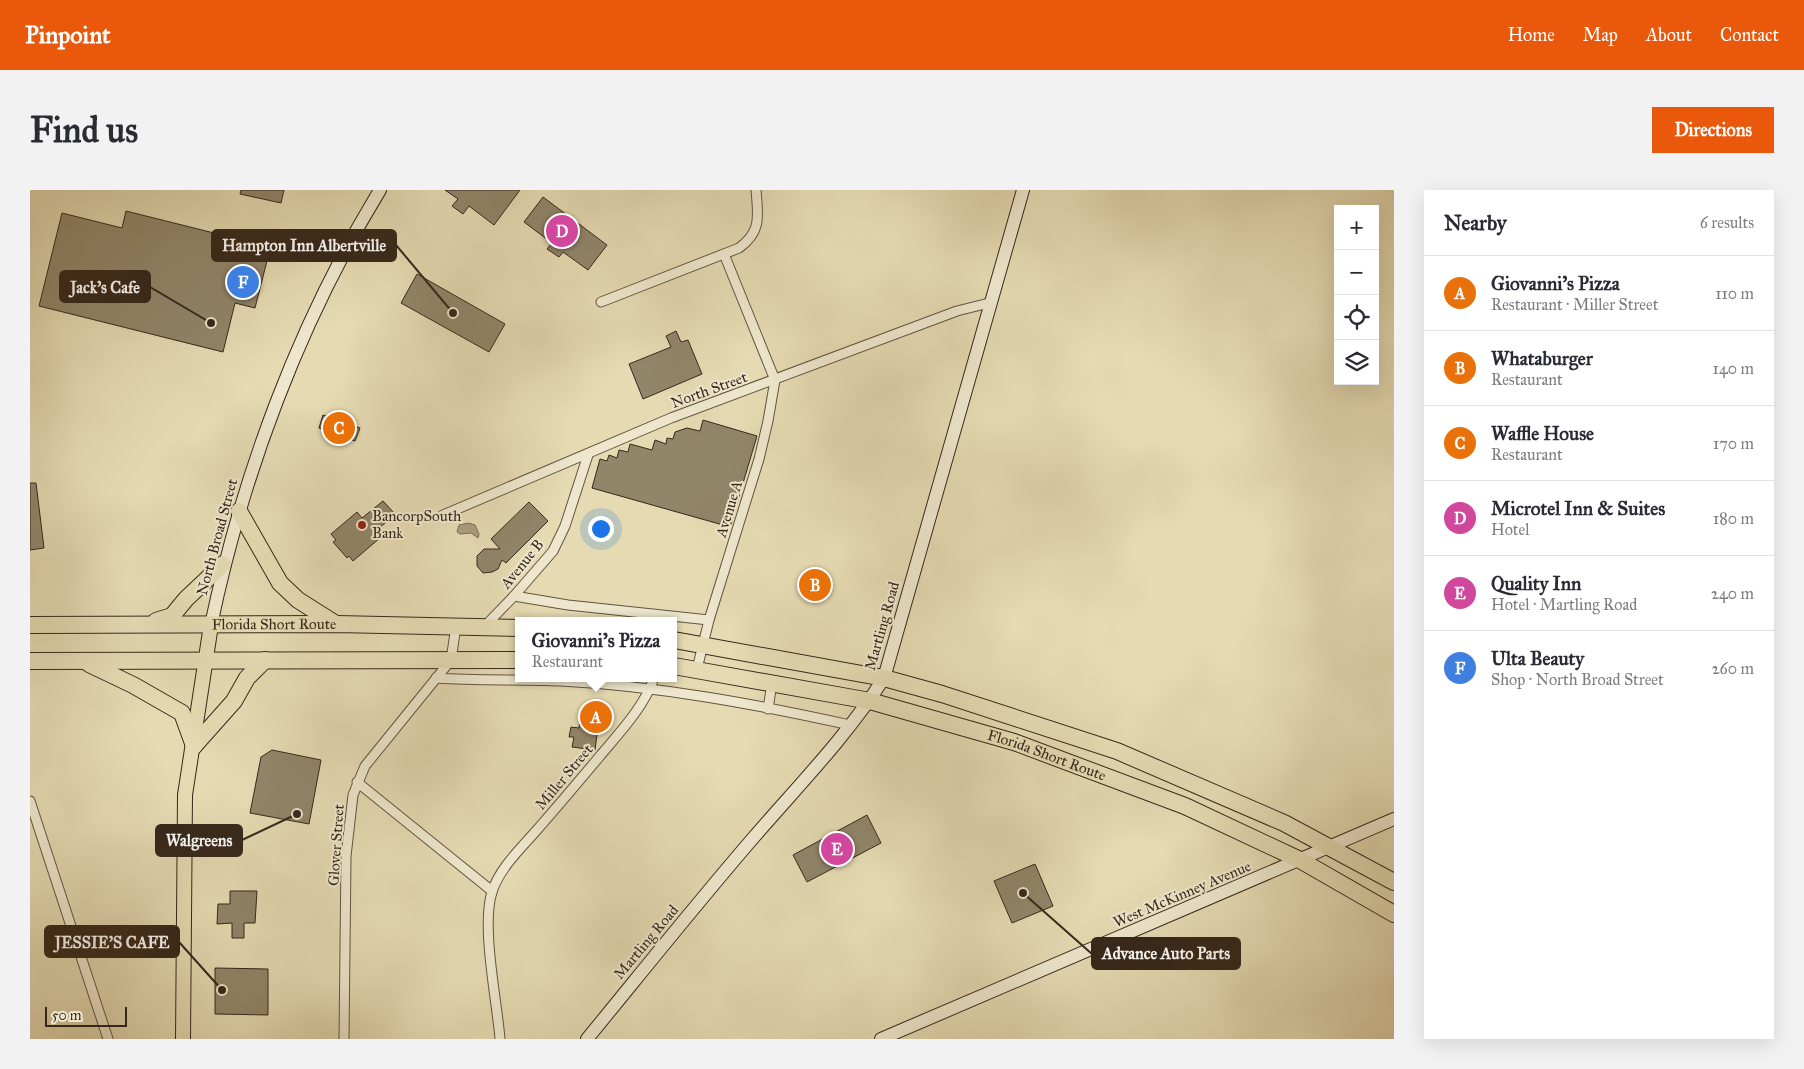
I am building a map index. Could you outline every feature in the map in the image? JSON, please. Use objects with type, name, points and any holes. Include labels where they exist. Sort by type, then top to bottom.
[{"type":"highway","points":[[239,511],[280,583],[298,600],[336,624]]},
{"type":"highway","points":[[148,624],[172,616],[186,599],[224,564]]},
{"type":"highway","name":"Florida Short Route","points":[[30,625],[336,624],[515,628]]},
{"type":"highway","name":"Florida Short Route","points":[[677,640],[884,678],[942,694],[1117,751],[1284,823],[1394,882]]},
{"type":"highway","points":[[86,662],[133,684],[182,713],[194,746],[234,700],[247,678],[265,660]]},
{"type":"highway","points":[[30,661],[515,660]]},
{"type":"highway","name":"Florida Short Route","points":[[677,666],[870,701],[1014,742],[1186,806],[1300,860],[1394,914]]},
{"type":"main road","name":"North Broad Street","points":[[183,1039],[185,795],[211,625]]},
{"type":"street","name":"North Broad Street","points":[[211,625],[224,564],[239,511],[281,391],[306,332],[338,265],[380,190]]},
{"type":"street","points":[[601,302],[740,248],[755,233],[758,219],[756,190]]},
{"type":"street","name":"Martling Road","points":[[587,1039],[754,837],[823,760],[870,701],[884,678],[964,399],[989,303],[1023,190]]},
{"type":"street","points":[[724,254],[775,380]]},
{"type":"street","name":"North Street","points":[[443,515],[588,455],[671,418],[957,311],[989,303]]},
{"type":"street","name":"Avenue A","points":[[697,669],[708,620],[759,459],[775,380]]},
{"type":"street","name":"Avenue B","points":[[484,627],[553,551],[565,526],[588,455]]},
{"type":"street","points":[[514,596],[568,605],[708,620]]},
{"type":"street","points":[[451,660],[456,626]]},
{"type":"street","name":"Glover Street","points":[[344,1039],[346,856],[349,816],[357,782],[365,766],[451,660]]},
{"type":"street","points":[[436,678],[515,682]]},
{"type":"street","points":[[572,682],[650,689],[850,725]]},
{"type":"street","name":"Miller Street","points":[[500,1039],[490,956],[489,916],[492,891],[500,874],[520,848],[614,739],[650,689],[653,682]]},
{"type":"street","points":[[768,709],[772,683]]},
{"type":"street","points":[[357,782],[492,891]]},
{"type":"street","points":[[30,801],[108,1039]]},
{"type":"street","name":"West McKinney Avenue","points":[[881,1039],[1394,819]]},
{"type":"shaded area","points":[[469,523],[475,525],[479,534],[478,538],[471,533],[460,534],[457,532],[459,525]]},
{"type":"building","points":[[241,190],[284,190],[281,203],[240,194]]},
{"type":"building","points":[[445,190],[520,190],[494,225],[469,206],[463,214],[452,206],[458,199]]},
{"type":"building","points":[[543,197],[607,245],[588,270],[563,252],[559,257],[547,249],[552,243],[524,222]]},
{"type":"building","points":[[126,211],[250,242],[248,247],[269,253],[255,308],[235,303],[223,352],[39,306],[62,213],[122,228]]},
{"type":"building","points":[[417,274],[505,324],[489,352],[401,303]]},
{"type":"building","points":[[676,331],[681,342],[688,340],[702,374],[643,399],[629,364],[671,347],[666,336]]},
{"type":"building","points":[[323,415],[360,428],[355,441],[319,428]]},
{"type":"building","points":[[703,420],[757,436],[730,527],[592,488],[600,459],[607,461],[609,455],[617,458],[619,450],[628,452],[630,444],[652,450],[655,440],[666,444],[667,438],[673,439],[675,432],[687,428],[700,431]]},
{"type":"building","points":[[30,483],[36,483],[44,548],[30,550]]},
{"type":"building","name":"BancorpSouth Bank","points":[[383,501],[395,514],[375,532],[380,538],[353,561],[349,556],[347,558],[333,542],[336,540],[331,534],[357,512],[362,518]]},
{"type":"building","points":[[529,502],[548,521],[506,563],[502,560],[498,569],[483,573],[477,566],[477,556],[484,549],[500,549],[491,539]]},
{"type":"building","points":[[590,707],[608,709],[606,728],[598,727],[595,750],[572,747],[574,737],[569,737],[571,727],[579,728],[582,709],[590,710]]},
{"type":"building","points":[[272,750],[321,760],[309,824],[250,813],[261,757]]},
{"type":"building","points":[[867,815],[881,843],[807,882],[793,855]]},
{"type":"building","points":[[1035,864],[1053,906],[1012,923],[994,881]]},
{"type":"building","points":[[230,891],[257,891],[255,923],[244,923],[244,938],[232,938],[232,923],[217,924],[218,904],[230,904]]},
{"type":"building","points":[[215,968],[268,969],[268,1015],[215,1014]]},
{"type":"place","name":"Microtel Inn & Suites","points":[[562,231]]},
{"type":"place","name":"Ulta Beauty","points":[[243,282]]},
{"type":"place","name":"Hampton Inn Albertville","points":[[453,313]]},
{"type":"place","name":"Jack's Cafe","points":[[211,323]]},
{"type":"place","name":"Waffle House","points":[[339,428]]},
{"type":"place","name":"BancorpSouth Bank","points":[[362,525]]},
{"type":"place","name":"Whataburger","points":[[815,585]]},
{"type":"place","name":"Giovanni's Pizza","points":[[596,717]]},
{"type":"place","name":"Walgreens","points":[[297,814]]},
{"type":"place","name":"Quality Inn","points":[[837,849]]},
{"type":"place","name":"Advance Auto Parts","points":[[1023,893]]},
{"type":"place","name":"JESSIE'S CAFE","points":[[222,990]]}]
